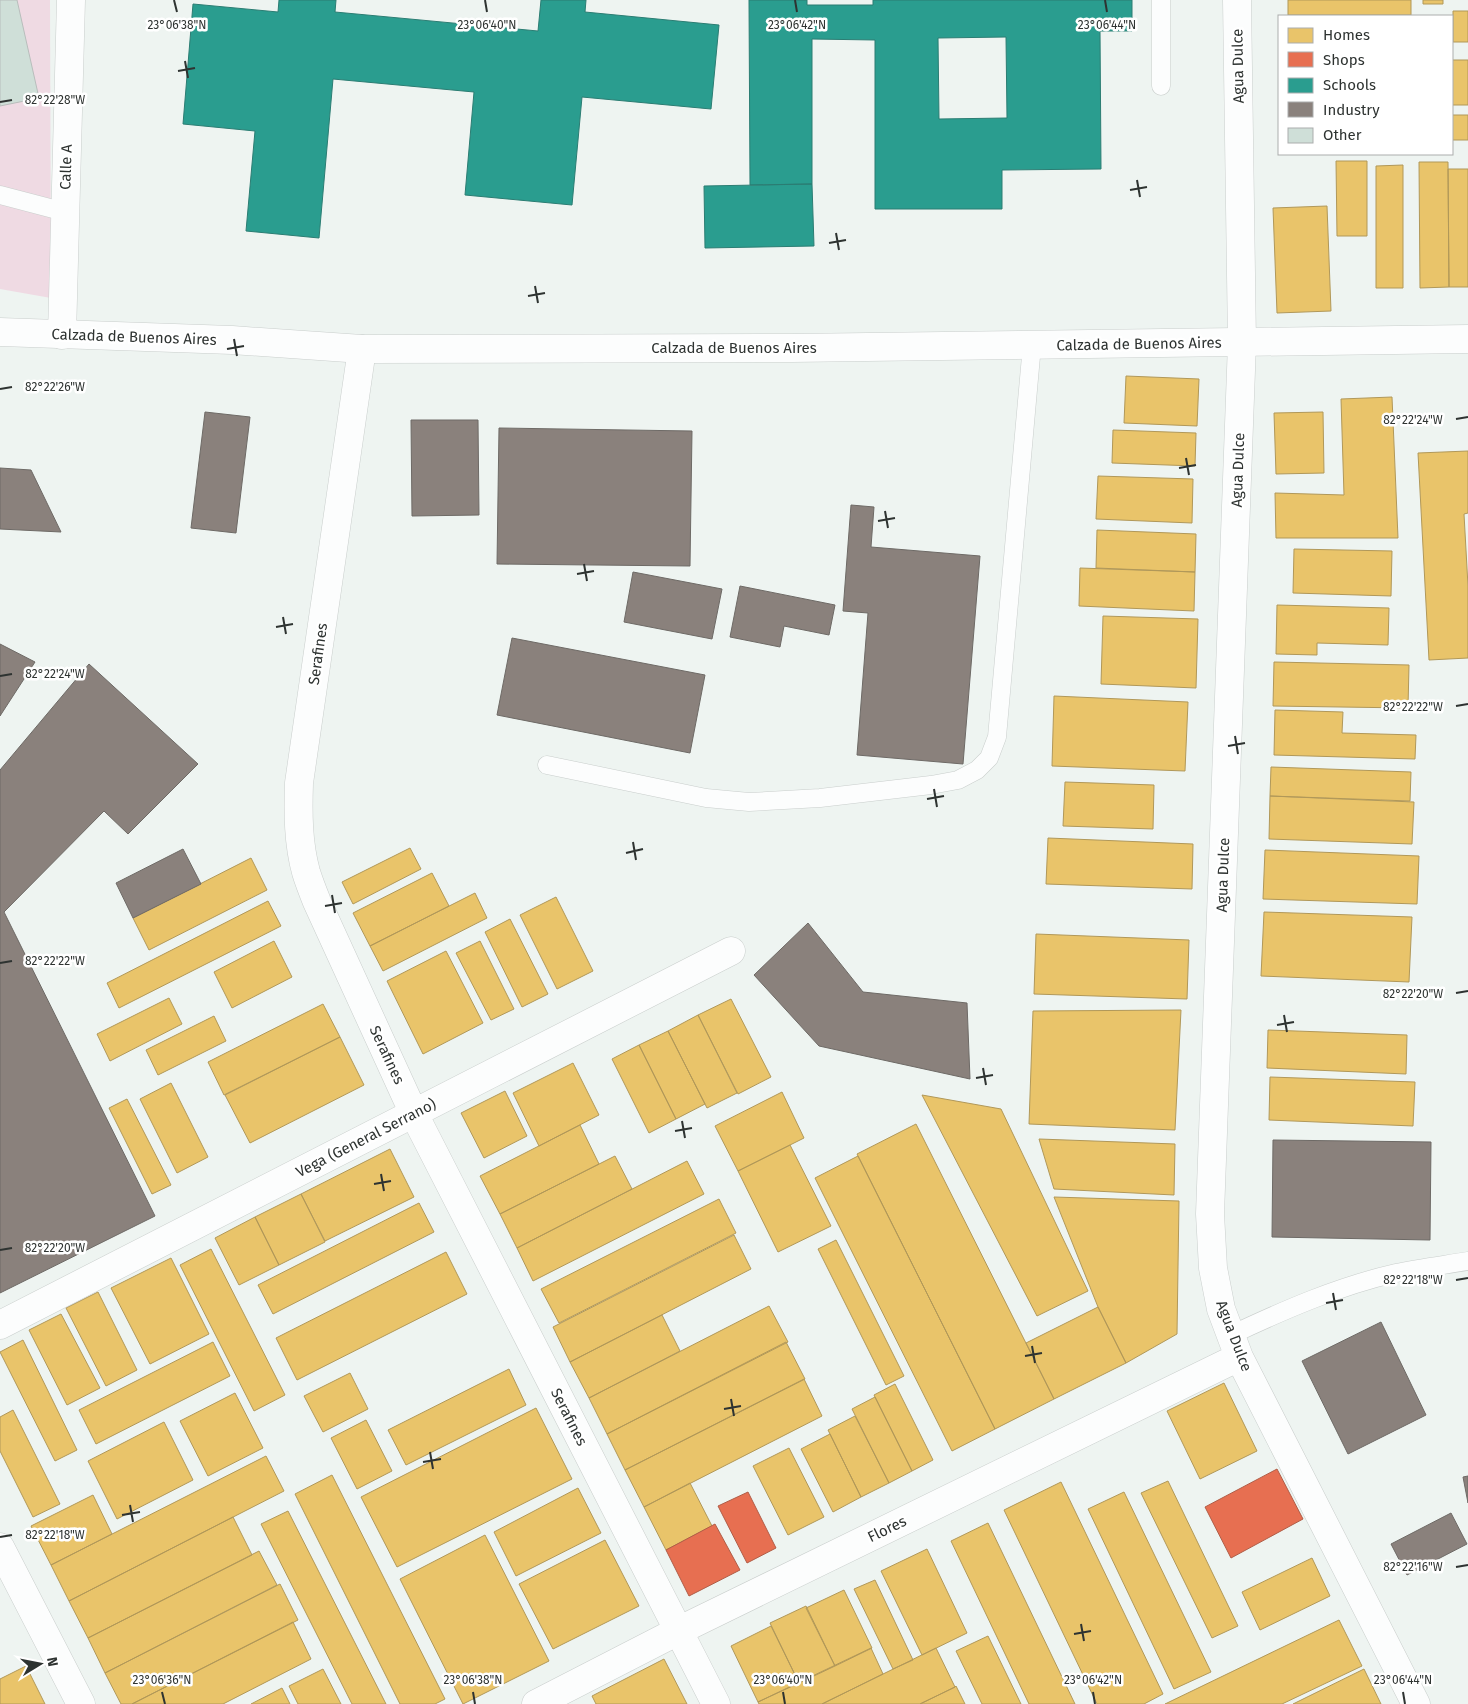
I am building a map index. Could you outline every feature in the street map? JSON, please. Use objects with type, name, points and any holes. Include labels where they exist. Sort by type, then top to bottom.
[{"type":"street","name":"Calle A","points":[[62,335],[71,0]]},
{"type":"street","name":"Agua Dulce","points":[[1237,0],[1242,343],[1210,1214],[1213,1268],[1221,1309],[1235,1346],[1416,1704]]},
{"type":"street","name":"Calzada de Buenos Aires","points":[[0,332],[232,340],[362,349],[792,348],[1468,339]]},
{"type":"street","name":"Serafines","points":[[362,349],[299,783],[298,813],[306,873],[317,902],[414,1114],[716,1704]]},
{"type":"street","name":"Vega (General Serrano)","points":[[0,1325],[731,951]]},
{"type":"street","name":"Flores","points":[[536,1704],[1235,1346]]},
{"type":"street","points":[[0,1547],[81,1704]]},
{"type":"lane","points":[[1161,0],[1161,86]]},
{"type":"lane","points":[[0,195],[65,212]]},
{"type":"lane","points":[[547,765],[706,798],[749,802],[820,798],[931,785],[958,780],[977,770],[989,758],[997,737],[1032,345]]},
{"type":"lane","points":[[1235,1346],[1283,1310],[1395,1274],[1468,1261]]},
{"type":"shaded area","points":[[0,0],[50,0],[51,298],[0,289]]},
{"type":"building: Homes","points":[[1288,0],[1411,0],[1411,15],[1288,15]]},
{"type":"building: Homes","points":[[1423,0],[1443,0],[1443,4],[1423,4]]},
{"type":"building: Homes","points":[[1453,11],[1468,11],[1468,42],[1453,42]]},
{"type":"building: Homes","points":[[1453,60],[1468,60],[1468,105],[1453,105]]},
{"type":"building: Homes","points":[[1453,115],[1468,115],[1468,140],[1453,140]]},
{"type":"building: Homes","points":[[1336,161],[1367,161],[1367,236],[1337,236]]},
{"type":"building: Homes","points":[[1419,162],[1448,162],[1449,287],[1420,288]]},
{"type":"building: Homes","points":[[1403,165],[1403,288],[1376,288],[1376,166]]},
{"type":"building: Homes","points":[[1448,169],[1468,169],[1468,287],[1449,287]]},
{"type":"building: Homes","points":[[1327,206],[1331,311],[1277,313],[1273,208]]},
{"type":"building: Homes","points":[[1126,376],[1199,379],[1197,426],[1124,423]]},
{"type":"building: Homes","points":[[1392,397],[1398,538],[1276,538],[1275,493],[1344,495],[1341,399]]},
{"type":"building: Homes","points":[[1323,412],[1324,473],[1276,474],[1274,413]]},
{"type":"building: Homes","points":[[1113,430],[1196,433],[1195,466],[1112,463]]},
{"type":"building: Homes","points":[[1468,451],[1468,513],[1464,514],[1468,586],[1468,658],[1429,660],[1418,453]]},
{"type":"building: Homes","points":[[1098,476],[1193,479],[1192,523],[1096,519]]},
{"type":"building: Homes","points":[[1097,530],[1196,534],[1195,572],[1096,568]]},
{"type":"building: Homes","points":[[1294,549],[1392,551],[1391,596],[1293,593]]},
{"type":"building: Homes","points":[[1080,568],[1195,572],[1194,611],[1079,606]]},
{"type":"building: Homes","points":[[1277,605],[1389,608],[1388,645],[1317,643],[1317,655],[1276,654]]},
{"type":"building: Homes","points":[[1103,616],[1198,619],[1196,688],[1101,684]]},
{"type":"building: Homes","points":[[1274,662],[1409,665],[1408,708],[1273,706]]},
{"type":"building: Homes","points":[[1054,696],[1188,702],[1185,771],[1052,766]]},
{"type":"building: Homes","points":[[1275,710],[1343,712],[1342,733],[1416,735],[1415,759],[1274,755]]},
{"type":"building: Homes","points":[[1271,767],[1411,772],[1410,801],[1270,796]]},
{"type":"building: Homes","points":[[1065,782],[1154,785],[1153,829],[1063,826]]},
{"type":"building: Homes","points":[[1270,796],[1414,802],[1412,844],[1269,839]]},
{"type":"building: Homes","points":[[1048,838],[1193,844],[1192,889],[1046,884]]},
{"type":"building: Homes","points":[[410,848],[421,869],[353,904],[342,882]]},
{"type":"building: Homes","points":[[1265,850],[1419,856],[1417,904],[1263,899]]},
{"type":"building: Homes","points":[[251,858],[267,890],[149,950],[133,918]]},
{"type":"building: Homes","points":[[432,873],[449,906],[370,946],[353,913]]},
{"type":"building: Homes","points":[[475,893],[487,918],[383,971],[370,946]]},
{"type":"building: Homes","points":[[556,897],[593,971],[557,989],[520,915]]},
{"type":"building: Homes","points":[[268,901],[281,926],[119,1008],[107,983]]},
{"type":"building: Homes","points":[[1264,912],[1412,917],[1409,982],[1261,976]]},
{"type":"building: Homes","points":[[510,919],[548,994],[522,1007],[485,932]]},
{"type":"building: Homes","points":[[1036,934],[1189,940],[1187,999],[1034,994]]},
{"type":"building: Homes","points":[[274,941],[292,977],[232,1008],[214,972]]},
{"type":"building: Homes","points":[[480,941],[514,1009],[491,1020],[456,953]]},
{"type":"building: Homes","points":[[446,951],[483,1023],[423,1054],[387,981]]},
{"type":"building: Homes","points":[[169,998],[182,1024],[110,1061],[97,1034]]},
{"type":"building: Homes","points":[[731,999],[771,1077],[738,1094],[698,1015]]},
{"type":"building: Homes","points":[[323,1004],[340,1037],[224,1095],[208,1062]]},
{"type":"building: Homes","points":[[1181,1010],[1175,1130],[1029,1124],[1033,1011]]},
{"type":"building: Homes","points":[[698,1015],[737,1093],[707,1108],[668,1031]]},
{"type":"building: Homes","points":[[214,1016],[226,1041],[158,1075],[146,1050]]},
{"type":"building: Homes","points":[[1268,1030],[1407,1035],[1406,1074],[1267,1068]]},
{"type":"building: Homes","points":[[668,1031],[705,1104],[676,1119],[639,1045]]},
{"type":"building: Homes","points":[[340,1037],[364,1085],[250,1143],[225,1095]]},
{"type":"building: Homes","points":[[639,1045],[676,1119],[649,1133],[612,1059]]},
{"type":"building: Homes","points":[[573,1063],[599,1115],[539,1146],[513,1093]]},
{"type":"building: Homes","points":[[1270,1077],[1415,1082],[1413,1126],[1269,1120]]},
{"type":"building: Homes","points":[[171,1083],[208,1157],[177,1173],[140,1099]]},
{"type":"building: Homes","points":[[505,1091],[527,1136],[484,1158],[461,1113]]},
{"type":"building: Homes","points":[[782,1092],[804,1138],[738,1171],[715,1126]]},
{"type":"building: Homes","points":[[922,1095],[1001,1109],[1088,1291],[1037,1316]]},
{"type":"building: Homes","points":[[127,1099],[171,1185],[152,1194],[109,1108]]},
{"type":"building: Homes","points":[[916,1124],[1054,1399],[995,1429],[857,1154]]},
{"type":"building: Homes","points":[[580,1125],[599,1164],[500,1214],[480,1176]]},
{"type":"building: Homes","points":[[1039,1139],[1175,1144],[1174,1195],[1054,1189]]},
{"type":"building: Homes","points":[[790,1145],[831,1226],[778,1252],[738,1171]]},
{"type":"building: Homes","points":[[390,1149],[414,1197],[325,1241],[301,1194]]},
{"type":"building: Homes","points":[[615,1156],[632,1189],[517,1248],[500,1214]]},
{"type":"building: Homes","points":[[858,1156],[995,1429],[952,1451],[815,1178]]},
{"type":"building: Homes","points":[[687,1161],[704,1194],[533,1281],[517,1248]]},
{"type":"building: Homes","points":[[301,1194],[325,1242],[279,1265],[255,1217]]},
{"type":"building: Homes","points":[[1054,1197],[1179,1201],[1177,1334],[1126,1363],[1098,1307]]},
{"type":"building: Homes","points":[[719,1199],[736,1233],[559,1323],[541,1289]]},
{"type":"building: Homes","points":[[419,1203],[434,1232],[273,1314],[258,1285]]},
{"type":"building: Homes","points":[[255,1217],[279,1265],[239,1285],[215,1238]]},
{"type":"building: Homes","points":[[734,1235],[751,1269],[570,1362],[553,1327]]},
{"type":"building: Homes","points":[[836,1240],[904,1376],[886,1385],[818,1249]]},
{"type":"building: Homes","points":[[211,1249],[285,1395],[254,1411],[180,1265]]},
{"type":"building: Homes","points":[[446,1252],[467,1294],[297,1380],[276,1338]]},
{"type":"building: Homes","points":[[171,1258],[209,1334],[150,1364],[111,1288]]},
{"type":"building: Homes","points":[[98,1292],[137,1370],[106,1386],[66,1308]]},
{"type":"building: Homes","points":[[769,1306],[788,1342],[607,1434],[589,1398]]},
{"type":"building: Homes","points":[[1098,1307],[1126,1363],[1054,1399],[1026,1343]]},
{"type":"building: Homes","points":[[61,1314],[100,1388],[67,1405],[29,1330]]},
{"type":"building: Homes","points":[[662,1315],[680,1351],[589,1398],[570,1362]]},
{"type":"building: Homes","points":[[23,1340],[77,1450],[55,1461],[0,1352]]},
{"type":"building: Homes","points":[[213,1342],[230,1376],[96,1444],[79,1410]]},
{"type":"building: Homes","points":[[786,1342],[805,1379],[625,1470],[607,1434]]},
{"type":"building: Homes","points":[[509,1369],[526,1405],[406,1465],[388,1430]]},
{"type":"building: Homes","points":[[350,1373],[368,1409],[323,1432],[304,1396]]},
{"type":"building: Homes","points":[[804,1379],[822,1416],[644,1507],[625,1470]]},
{"type":"building: Homes","points":[[1224,1383],[1257,1451],[1200,1479],[1167,1411]]},
{"type":"building: Homes","points":[[895,1384],[933,1460],[912,1471],[874,1395]]},
{"type":"building: Homes","points":[[235,1393],[263,1448],[208,1476],[180,1421]]},
{"type":"building: Homes","points":[[875,1397],[912,1471],[889,1483],[852,1409]]},
{"type":"building: Homes","points":[[536,1408],[572,1479],[397,1567],[361,1497]]},
{"type":"building: Homes","points":[[13,1410],[60,1504],[33,1517],[0,1451],[0,1417]]},
{"type":"building: Homes","points":[[855,1416],[889,1483],[861,1497],[828,1430]]},
{"type":"building: Homes","points":[[366,1420],[392,1471],[357,1489],[331,1438]]},
{"type":"building: Homes","points":[[164,1422],[193,1480],[117,1519],[88,1461]]},
{"type":"building: Homes","points":[[830,1434],[861,1497],[833,1512],[801,1449]]},
{"type":"building: Homes","points":[[789,1448],[824,1517],[788,1535],[753,1466]]},
{"type":"building: Homes","points":[[266,1456],[284,1491],[69,1601],[51,1565]]},
{"type":"building: Homes","points":[[332,1475],[445,1699],[435,1704],[400,1704],[295,1494]]},
{"type":"building: Homes","points":[[1168,1481],[1238,1626],[1212,1638],[1141,1493]]},
{"type":"building: Homes","points":[[1061,1482],[1163,1694],[1144,1704],[1097,1704],[1004,1510]]},
{"type":"building: Homes","points":[[690,1483],[712,1526],[666,1550],[644,1507]]},
{"type":"building: Homes","points":[[578,1488],[601,1533],[516,1576],[494,1532]]},
{"type":"building: Homes","points":[[1124,1492],[1211,1672],[1174,1689],[1088,1509]]},
{"type":"building: Homes","points":[[93,1495],[112,1534],[51,1565],[31,1526]]},
{"type":"building: Homes","points":[[288,1511],[386,1704],[352,1704],[261,1524]]},
{"type":"building: Homes","points":[[233,1517],[252,1555],[88,1638],[69,1601]]},
{"type":"building: Homes","points":[[988,1523],[1075,1704],[1029,1704],[951,1541]]},
{"type":"building: Homes","points":[[485,1535],[549,1661],[463,1704],[400,1579]]},
{"type":"building: Homes","points":[[605,1540],[639,1606],[553,1649],[519,1584]]},
{"type":"building: Homes","points":[[927,1549],[967,1633],[922,1655],[881,1571]]},
{"type":"building: Homes","points":[[259,1551],[277,1585],[105,1673],[88,1638]]},
{"type":"building: Homes","points":[[1312,1558],[1330,1596],[1260,1630],[1242,1592]]},
{"type":"building: Homes","points":[[875,1580],[913,1660],[893,1669],[854,1589]]},
{"type":"building: Homes","points":[[280,1584],[298,1620],[132,1704],[121,1704],[105,1673]]},
{"type":"building: Homes","points":[[844,1590],[872,1648],[835,1666],[806,1608]]},
{"type":"building: Homes","points":[[806,1606],[835,1666],[799,1683],[770,1623]]},
{"type":"building: Homes","points":[[1339,1620],[1362,1666],[1282,1704],[1165,1704]]},
{"type":"building: Homes","points":[[293,1622],[311,1659],[223,1704],[132,1704]]},
{"type":"building: Homes","points":[[771,1626],[799,1683],[758,1702],[731,1646]]},
{"type":"building: Homes","points":[[988,1636],[1021,1704],[982,1704],[956,1651]]},
{"type":"building: Homes","points":[[871,1648],[883,1674],[822,1704],[759,1704],[758,1702]]},
{"type":"building: Homes","points":[[936,1648],[955,1687],[920,1704],[822,1704]]},
{"type":"building: Homes","points":[[664,1659],[687,1704],[596,1704],[592,1696]]},
{"type":"building: Homes","points":[[26,1666],[45,1704],[0,1704],[0,1679]]},
{"type":"building: Homes","points":[[323,1669],[341,1704],[298,1704],[289,1686]]},
{"type":"building: Homes","points":[[1364,1669],[1381,1704],[1293,1704]]},
{"type":"building: Homes","points":[[955,1687],[965,1704],[920,1704]]},
{"type":"building: Homes","points":[[282,1688],[290,1704],[251,1704]]},
{"type":"building: Shops","points":[[1277,1469],[1303,1519],[1231,1558],[1205,1507]]},
{"type":"building: Shops","points":[[748,1492],[776,1548],[747,1563],[718,1506]]},
{"type":"building: Shops","points":[[715,1524],[740,1570],[689,1596],[666,1550]]},
{"type":"building: Schools","points":[[279,0],[336,0],[335,12],[538,31],[541,0],[586,0],[585,12],[719,25],[711,109],[582,97],[572,205],[465,195],[474,92],[333,79],[319,238],[246,231],[255,131],[183,124],[193,4],[278,12]]},
{"type":"building: Schools","points":[[749,0],[807,0],[807,5],[873,5],[873,0],[1132,0],[1132,31],[1100,31],[1101,169],[1002,170],[1002,209],[875,209],[875,40],[812,39],[812,184],[750,185]],"holes":[[[1006,37],[1007,118],[939,119],[938,38]]]},
{"type":"building: Schools","points":[[812,184],[814,246],[705,248],[704,186]]},
{"type":"building: Industry","points":[[205,412],[250,417],[236,533],[191,528]]},
{"type":"building: Industry","points":[[411,420],[478,420],[479,515],[412,516]]},
{"type":"building: Industry","points":[[499,428],[692,431],[690,566],[497,564]]},
{"type":"building: Industry","points":[[0,468],[31,470],[61,532],[0,529]]},
{"type":"building: Industry","points":[[851,505],[874,507],[871,547],[980,556],[963,764],[857,755],[868,613],[843,611]]},
{"type":"building: Industry","points":[[633,572],[722,589],[712,639],[624,622]]},
{"type":"building: Industry","points":[[740,586],[835,605],[829,635],[784,626],[780,647],[730,637]]},
{"type":"building: Industry","points":[[512,638],[705,675],[690,753],[497,715]]},
{"type":"building: Industry","points":[[0,644],[35,662],[0,716]]},
{"type":"building: Industry","points":[[89,664],[198,764],[128,834],[104,811],[4,912],[155,1216],[0,1293],[0,770]]},
{"type":"building: Industry","points":[[183,849],[201,884],[133,918],[116,883]]},
{"type":"building: Industry","points":[[808,923],[863,992],[967,1003],[970,1079],[819,1046],[754,975]]},
{"type":"building: Industry","points":[[1273,1140],[1431,1142],[1430,1240],[1272,1237]]},
{"type":"building: Industry","points":[[1381,1322],[1426,1415],[1348,1454],[1302,1361]]},
{"type":"building: Industry","points":[[1468,1476],[1468,1503],[1463,1477]]},
{"type":"building: Industry","points":[[1451,1513],[1467,1544],[1407,1575],[1391,1544]]},
{"type":"building: Other","points":[[0,0],[17,0],[39,98],[0,106]]}]
